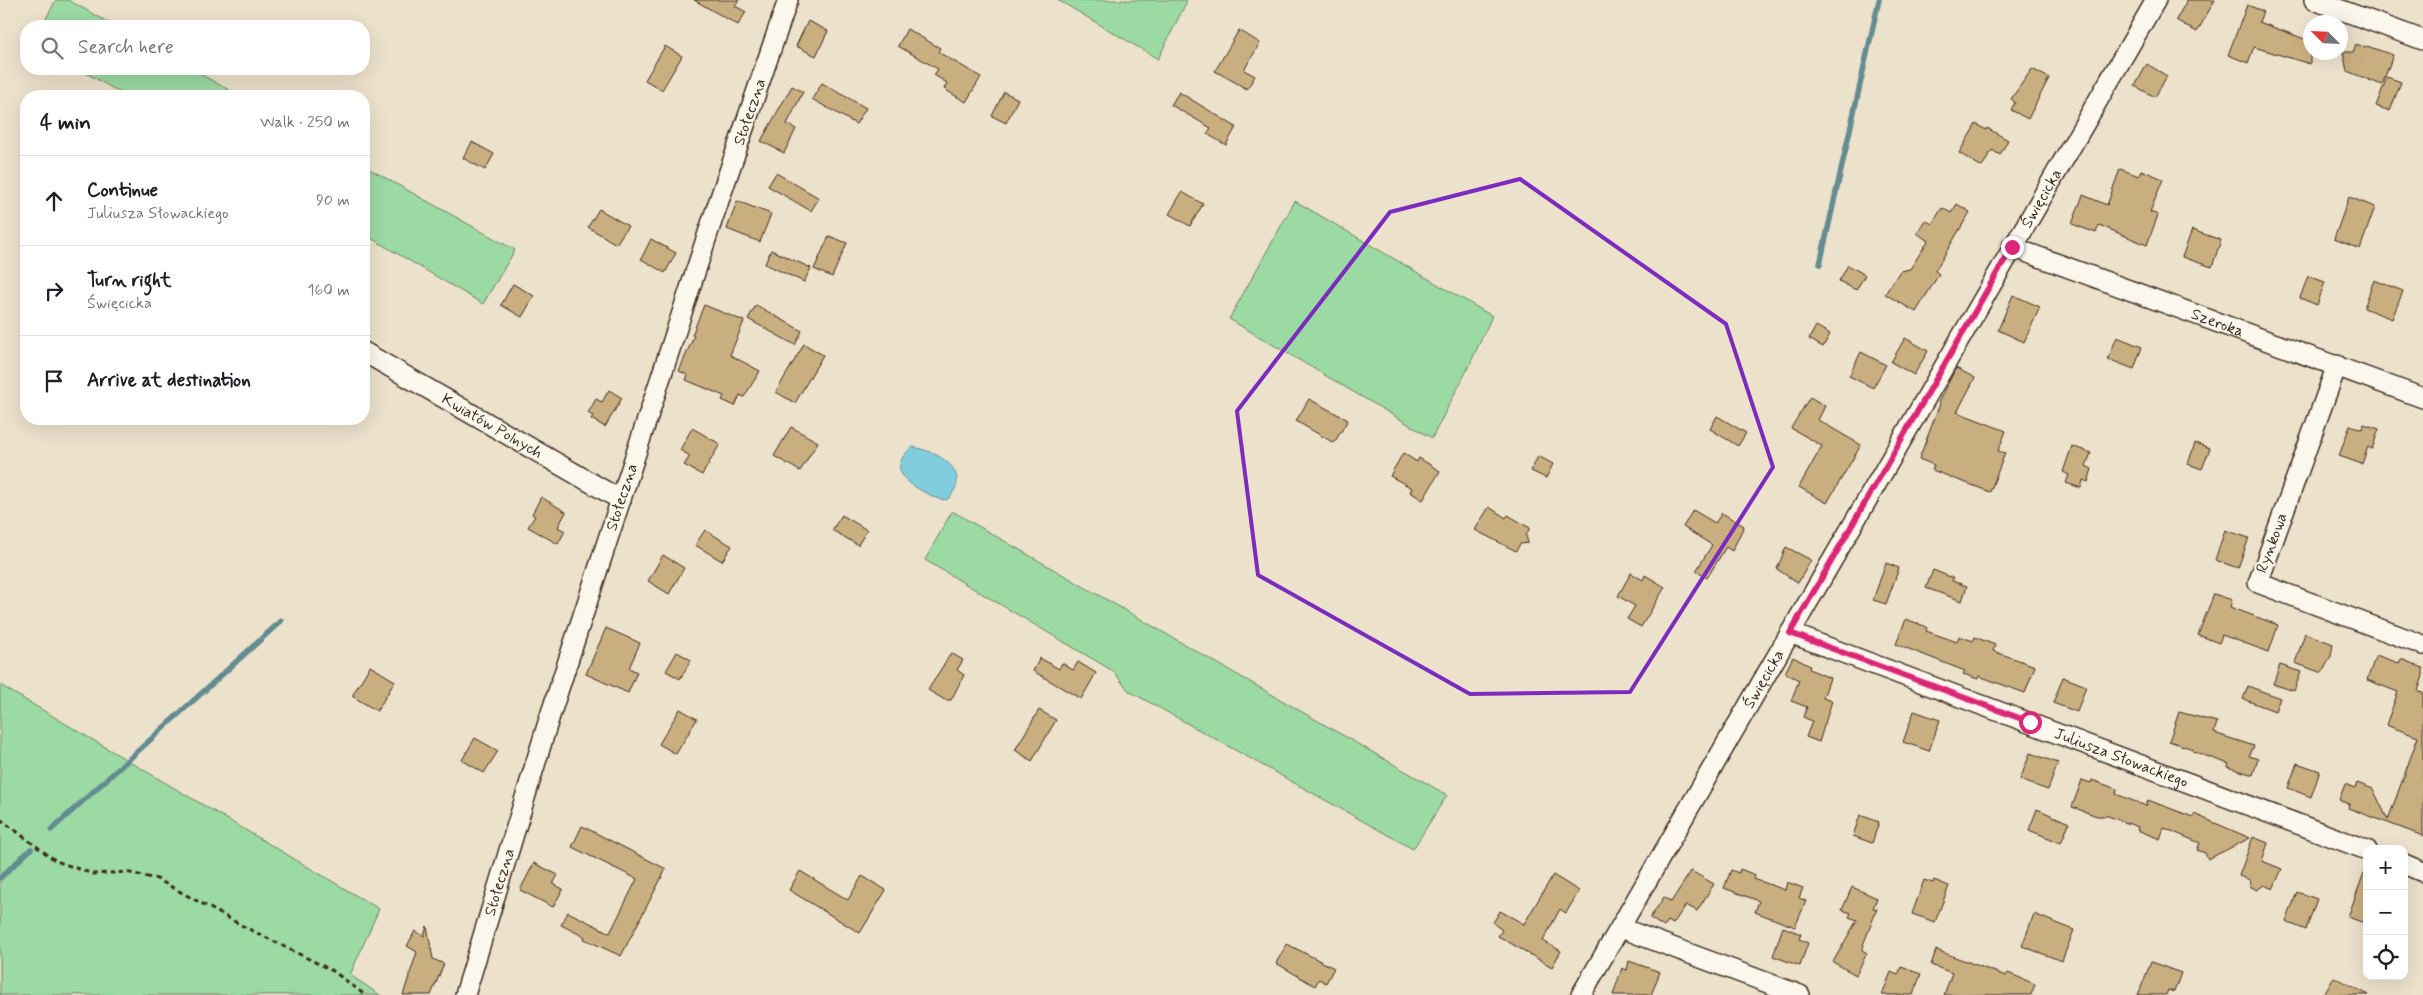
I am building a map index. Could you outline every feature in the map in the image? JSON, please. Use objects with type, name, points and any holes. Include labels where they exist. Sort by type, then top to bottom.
[{"type":"street","name":"Stołeczna","points":[[465,995],[549,719],[712,220],[788,0]]},
{"type":"street","name":"Święcicka","points":[[1580,995],[2156,0]]},
{"type":"street","points":[[2314,0],[2423,40]]},
{"type":"street","name":"Szeroka","points":[[2012,247],[2338,365],[2423,398]]},
{"type":"street","name":"Kwiatów Polnych","points":[[370,355],[621,500]]},
{"type":"street","name":"Rynkowa","points":[[2338,365],[2258,583],[2423,645]]},
{"type":"street","name":"Juliusza Słowackiego","points":[[1790,633],[2363,848]]},
{"type":"street","points":[[2408,866],[2423,872]]},
{"type":"street","points":[[1620,928],[1800,995]]},
{"type":"path","points":[[0,820],[56,861],[93,874],[126,872],[157,879],[241,925],[333,971],[365,995]]},
{"type":"highlighted area","points":[[1520,179],[1726,324],[1773,467],[1630,692],[1470,694],[1258,575],[1237,411],[1390,212]]},
{"type":"green space","points":[[56,0],[68,0],[104,20],[45,20]]},
{"type":"green space","points":[[1058,0],[1185,0],[1187,1],[1158,59]]},
{"type":"green space","points":[[89,75],[202,75],[229,90],[116,90]]},
{"type":"green space","points":[[370,169],[515,250],[483,304],[370,238]]},
{"type":"green space","points":[[1295,201],[1492,316],[1432,438],[1229,319]]},
{"type":"green space","points":[[952,511],[1447,795],[1413,849],[1129,691],[1113,671],[925,560]]},
{"type":"green space","points":[[0,685],[379,909],[350,975],[380,995],[0,995]]},
{"type":"water","points":[[912,447],[922,449],[942,458],[955,472],[957,480],[955,489],[948,499],[939,499],[926,493],[905,479],[901,473],[901,461]]},
{"type":"building","points":[[694,0],[739,0],[735,6],[746,12],[738,25]]},
{"type":"building","points":[[2187,0],[2215,0],[2197,32],[2176,20]]},
{"type":"building","points":[[2247,5],[2263,11],[2259,22],[2303,38],[2303,60],[2310,60],[2310,64],[2254,47],[2248,63],[2228,55]]},
{"type":"building","points":[[808,21],[828,31],[816,56],[796,46]]},
{"type":"building","points":[[907,29],[940,48],[938,52],[981,77],[966,102],[944,89],[947,83],[934,75],[938,69],[898,46]]},
{"type":"building","points":[[1239,30],[1260,43],[1244,70],[1255,76],[1247,89],[1215,71]]},
{"type":"building","points":[[2356,44],[2393,55],[2382,85],[2347,71],[2345,60],[2348,60],[2348,52],[2353,52]]},
{"type":"building","points":[[665,46],[682,56],[662,90],[645,80]]},
{"type":"building","points":[[2147,64],[2167,76],[2155,97],[2135,86]]},
{"type":"building","points":[[2032,69],[2049,78],[2028,119],[2011,110],[2015,102],[2011,99]]},
{"type":"building","points":[[2387,77],[2401,82],[2390,111],[2376,106]]},
{"type":"building","points":[[822,83],[866,108],[856,124],[812,99]]},
{"type":"building","points":[[792,86],[803,92],[787,124],[796,129],[784,153],[761,141]]},
{"type":"building","points":[[1004,92],[1018,99],[1006,123],[992,116]]},
{"type":"building","points":[[1179,92],[1236,127],[1226,145],[1207,134],[1211,128],[1171,105]]},
{"type":"building","points":[[1976,124],[2008,140],[2000,155],[1992,150],[1982,167],[1959,153]]},
{"type":"building","points":[[472,142],[494,154],[485,170],[463,158]]},
{"type":"building","points":[[2120,169],[2139,176],[2141,170],[2163,179],[2150,212],[2158,215],[2147,245],[2099,225],[2096,233],[2072,224],[2083,195],[2107,205]]},
{"type":"building","points":[[776,173],[819,198],[811,211],[768,186]]},
{"type":"building","points":[[1182,192],[1203,204],[1190,226],[1169,214]]},
{"type":"building","points":[[2349,197],[2375,207],[2360,249],[2334,239]]},
{"type":"building","points":[[737,201],[771,214],[760,242],[727,229]]},
{"type":"building","points":[[1957,204],[1970,212],[1935,271],[1939,274],[1916,312],[1885,294],[1900,271],[1910,269],[1928,241],[1917,233],[1925,220],[1932,224],[1942,208],[1951,213]]},
{"type":"building","points":[[599,209],[628,226],[616,244],[588,227]]},
{"type":"building","points":[[2192,230],[2221,240],[2212,267],[2182,257]]},
{"type":"building","points":[[829,236],[847,243],[832,277],[814,269]]},
{"type":"building","points":[[651,239],[676,253],[665,273],[641,259]]},
{"type":"building","points":[[771,250],[811,268],[804,282],[765,264]]},
{"type":"building","points":[[1848,265],[1865,275],[1856,290],[1839,281]]},
{"type":"building","points":[[2308,276],[2325,282],[2317,305],[2300,298]]},
{"type":"building","points":[[2374,280],[2403,291],[2392,319],[2364,308]]},
{"type":"building","points":[[513,284],[534,296],[522,317],[501,305]]},
{"type":"building","points":[[2013,295],[2040,307],[2024,342],[1998,330]]},
{"type":"building","points":[[704,305],[744,321],[730,355],[760,371],[744,397],[740,395],[735,406],[722,400],[724,396],[686,380],[688,375],[679,371],[694,336],[692,335]]},
{"type":"building","points":[[756,305],[802,331],[795,345],[748,319]]},
{"type":"building","points":[[1816,326],[1830,334],[1823,347],[1809,339]]},
{"type":"building","points":[[2117,337],[2142,347],[2134,369],[2108,359]]},
{"type":"building","points":[[1905,338],[1928,351],[1914,375],[1891,362]]},
{"type":"building","points":[[804,344],[823,355],[795,403],[776,392]]},
{"type":"building","points":[[1861,352],[1886,365],[1873,388],[1849,376]]},
{"type":"building","points":[[1956,368],[1975,378],[1957,412],[2006,431],[1998,451],[2005,453],[1990,492],[1932,470],[1934,465],[1919,459],[1940,404],[1938,403]]},
{"type":"building","points":[[609,390],[622,398],[605,427],[591,419],[593,416],[588,413],[596,399],[602,402]]},
{"type":"building","points":[[1810,397],[1825,406],[1818,420],[1861,445],[1827,503],[1799,487],[1822,446],[1791,428]]},
{"type":"building","points":[[1309,399],[1348,420],[1334,443],[1296,421]]},
{"type":"building","points":[[1717,416],[1746,433],[1738,446],[1710,429]]},
{"type":"building","points":[[2364,424],[2379,429],[2372,449],[2368,447],[2362,464],[2339,456],[2350,425],[2362,429]]},
{"type":"building","points":[[791,427],[818,442],[800,471],[774,456]]},
{"type":"building","points":[[692,428],[720,444],[702,475],[684,465],[690,456],[680,450]]},
{"type":"building","points":[[2195,443],[2210,448],[2202,469],[2188,464]]},
{"type":"building","points":[[2072,446],[2091,453],[2086,466],[2092,469],[2088,482],[2083,480],[2081,488],[2066,483],[2069,475],[2063,472]]},
{"type":"building","points":[[1403,453],[1417,462],[1419,458],[1440,471],[1423,500],[1410,492],[1412,488],[1390,476]]},
{"type":"building","points":[[1538,456],[1553,464],[1546,478],[1531,471]]},
{"type":"building","points":[[541,497],[566,512],[558,527],[565,531],[558,544],[528,527],[535,516],[532,514]]},
{"type":"building","points":[[1489,507],[1506,518],[1508,515],[1530,528],[1526,535],[1528,543],[1520,544],[1516,551],[1475,530]]},
{"type":"building","points":[[1693,510],[1715,523],[1722,513],[1744,526],[1732,551],[1726,547],[1707,578],[1696,571],[1712,545],[1683,527]]},
{"type":"building","points":[[842,515],[867,530],[858,545],[832,530]]},
{"type":"building","points":[[705,530],[732,546],[722,561],[695,545]]},
{"type":"building","points":[[2225,530],[2249,538],[2238,568],[2215,560]]},
{"type":"building","points":[[1786,547],[1811,560],[1798,583],[1777,569]]},
{"type":"building","points":[[663,555],[684,568],[669,594],[648,581]]},
{"type":"building","points":[[1886,563],[1899,568],[1886,604],[1873,600]]},
{"type":"building","points":[[1933,570],[1953,578],[1952,581],[1967,586],[1962,601],[1926,588]]},
{"type":"building","points":[[1631,573],[1643,580],[1645,575],[1665,587],[1641,627],[1627,619],[1635,606],[1618,596]]},
{"type":"building","points":[[2214,594],[2232,600],[2230,607],[2278,625],[2269,652],[2222,635],[2219,643],[2198,635]]},
{"type":"building","points":[[1906,619],[1927,627],[1926,631],[1957,642],[1959,636],[1973,641],[1975,637],[1995,645],[1993,651],[2035,666],[2025,693],[1979,676],[1978,679],[1963,674],[1965,671],[1896,644]]},
{"type":"building","points":[[606,628],[640,643],[629,668],[637,672],[628,693],[586,674]]},
{"type":"building","points":[[2305,633],[2333,644],[2331,656],[2322,673],[2295,663]]},
{"type":"building","points":[[677,652],[691,660],[680,679],[666,671]]},
{"type":"building","points":[[951,653],[963,660],[957,670],[964,675],[951,700],[945,700],[928,690]]},
{"type":"building","points":[[2376,655],[2399,663],[2401,659],[2423,668],[2423,676],[2418,691],[2423,692],[2423,836],[2348,808],[2349,804],[2339,800],[2345,784],[2355,788],[2357,783],[2373,789],[2388,820],[2418,737],[2386,725],[2398,692],[2367,680]]},
{"type":"building","points":[[1793,657],[1810,666],[1809,669],[1830,678],[1823,698],[1832,701],[1819,742],[1806,737],[1812,721],[1803,717],[1807,707],[1791,701],[1799,680],[1785,673]]},
{"type":"building","points":[[1040,658],[1059,669],[1062,663],[1073,670],[1078,662],[1096,673],[1081,699],[1033,671]]},
{"type":"building","points":[[2280,665],[2301,672],[2294,691],[2273,684]]},
{"type":"building","points":[[370,666],[395,681],[377,711],[352,696]]},
{"type":"building","points":[[2063,677],[2086,686],[2077,712],[2053,703]]},
{"type":"building","points":[[2248,686],[2280,698],[2275,711],[2243,699]]},
{"type":"building","points":[[680,709],[697,719],[676,754],[659,744]]},
{"type":"building","points":[[1039,710],[1056,720],[1032,761],[1015,750]]},
{"type":"building","points":[[1914,711],[1940,720],[1929,751],[1903,742]]},
{"type":"building","points":[[2179,712],[2217,722],[2214,733],[2254,746],[2249,756],[2258,759],[2253,775],[2228,767],[2229,764],[2169,741]]},
{"type":"building","points":[[475,738],[498,751],[484,773],[462,760]]},
{"type":"building","points":[[2030,753],[2058,763],[2048,790],[2020,780]]},
{"type":"building","points":[[2297,763],[2320,771],[2311,797],[2288,788]]},
{"type":"building","points":[[2082,780],[2091,783],[2092,780],[2117,789],[2116,794],[2146,806],[2148,800],[2193,817],[2194,814],[2250,838],[2208,859],[2205,853],[2197,850],[2200,843],[2164,828],[2160,839],[2137,830],[2138,827],[2108,816],[2097,816],[2072,807]]},
{"type":"building","points":[[2037,809],[2069,823],[2061,843],[2029,830]]},
{"type":"building","points":[[1860,815],[1879,822],[1872,843],[1853,836]]},
{"type":"building","points":[[582,826],[666,869],[621,956],[584,939],[585,937],[561,925],[568,912],[610,933],[637,879],[572,847]]},
{"type":"building","points":[[2253,837],[2268,843],[2262,861],[2282,869],[2273,889],[2264,885],[2257,890],[2251,887],[2250,880],[2239,876]]},
{"type":"building","points":[[534,863],[558,875],[553,884],[563,889],[553,907],[520,890]]},
{"type":"building","points":[[1740,869],[1755,875],[1754,879],[1785,890],[1787,882],[1803,888],[1799,898],[1806,901],[1795,927],[1755,912],[1759,901],[1724,888],[1731,870],[1739,873]]},
{"type":"building","points":[[800,871],[848,900],[862,876],[886,890],[860,933],[789,890]]},
{"type":"building","points":[[1691,871],[1714,884],[1697,911],[1686,905],[1673,924],[1668,921],[1664,927],[1650,918],[1664,897],[1671,902]]},
{"type":"building","points":[[1553,875],[1579,891],[1566,913],[1560,909],[1543,941],[1561,951],[1552,967],[1498,936],[1502,930],[1493,923],[1500,911],[1524,924]]},
{"type":"building","points":[[2363,876],[2363,923],[2348,917]]},
{"type":"building","points":[[1924,880],[1933,883],[1934,880],[1949,886],[1935,922],[1912,914]]},
{"type":"building","points":[[1852,887],[1877,898],[1873,908],[1877,909],[1862,950],[1867,953],[1856,975],[1833,962],[1857,920],[1849,917],[1851,913],[1842,910]]},
{"type":"building","points":[[2297,892],[2317,899],[2306,930],[2286,922]]},
{"type":"building","points":[[2034,914],[2074,930],[2062,961],[2022,946]]},
{"type":"building","points":[[427,926],[433,959],[444,964],[431,995],[403,995],[417,952],[407,946],[415,931],[424,936]]},
{"type":"building","points":[[1783,927],[1801,934],[1799,939],[1808,943],[1800,966],[1773,956]]},
{"type":"building","points":[[1287,944],[1334,968],[1326,983],[1319,979],[1315,986],[1276,963]]},
{"type":"building","points":[[1936,950],[2006,976],[2008,973],[2035,984],[2031,995],[1944,995],[1952,973],[1931,965]]},
{"type":"building","points":[[1629,961],[1660,972],[1651,995],[1613,995],[1622,968],[1627,970]]},
{"type":"building","points":[[2151,962],[2181,973],[2174,992],[2168,990],[2166,995],[2138,995]]},
{"type":"building","points":[[1901,967],[1921,974],[1913,995],[1882,995],[1891,972],[1898,975]]},
{"type":"building","points":[[2334,977],[2369,995],[2324,995]]},
{"type":"waterway","points":[[1820,264],[1879,0]]},
{"type":"waterway","points":[[51,830],[281,621]]},
{"type":"waterway","points":[[0,878],[31,849]]},
{"type":"route","points":[[2012,247],[1790,633],[2030,722]]}]
